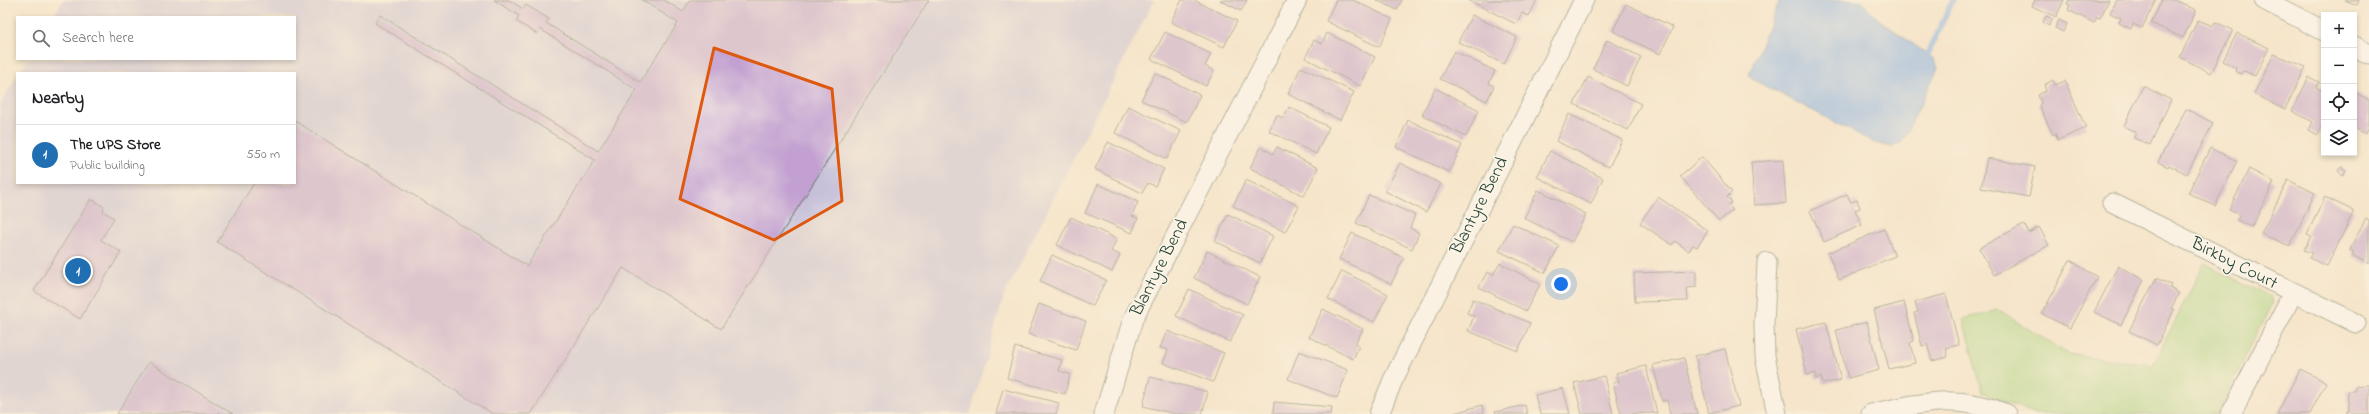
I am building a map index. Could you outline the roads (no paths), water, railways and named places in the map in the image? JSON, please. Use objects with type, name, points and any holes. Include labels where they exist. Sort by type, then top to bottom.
[{"type":"street","name":"Blantyre Bend","points":[[1104,414],[1133,319],[1297,0]]},
{"type":"street","name":"Blantyre Bend","points":[[1379,414],[1393,380],[1584,0]]},
{"type":"street","points":[[2264,0],[2321,29]]},
{"type":"street","points":[[2357,48],[2369,54]]},
{"type":"street","name":"Birkby Court","points":[[2112,203],[2356,323]]},
{"type":"street","points":[[1767,262],[1764,324],[1765,356],[1778,414]]},
{"type":"street","points":[[2231,414],[2293,293]]},
{"type":"street","points":[[1871,414],[1917,403],[1958,401],[2007,414]]},
{"type":"water","points":[[1780,0],[1860,0],[1878,19],[1934,59],[1938,68],[1902,142],[1892,147],[1875,143],[1754,80],[1749,74]]},
{"type":"waterway","points":[[1927,54],[1953,0]]},
{"type":"place","name":"The UPS Store","points":[[78,271]]}]
